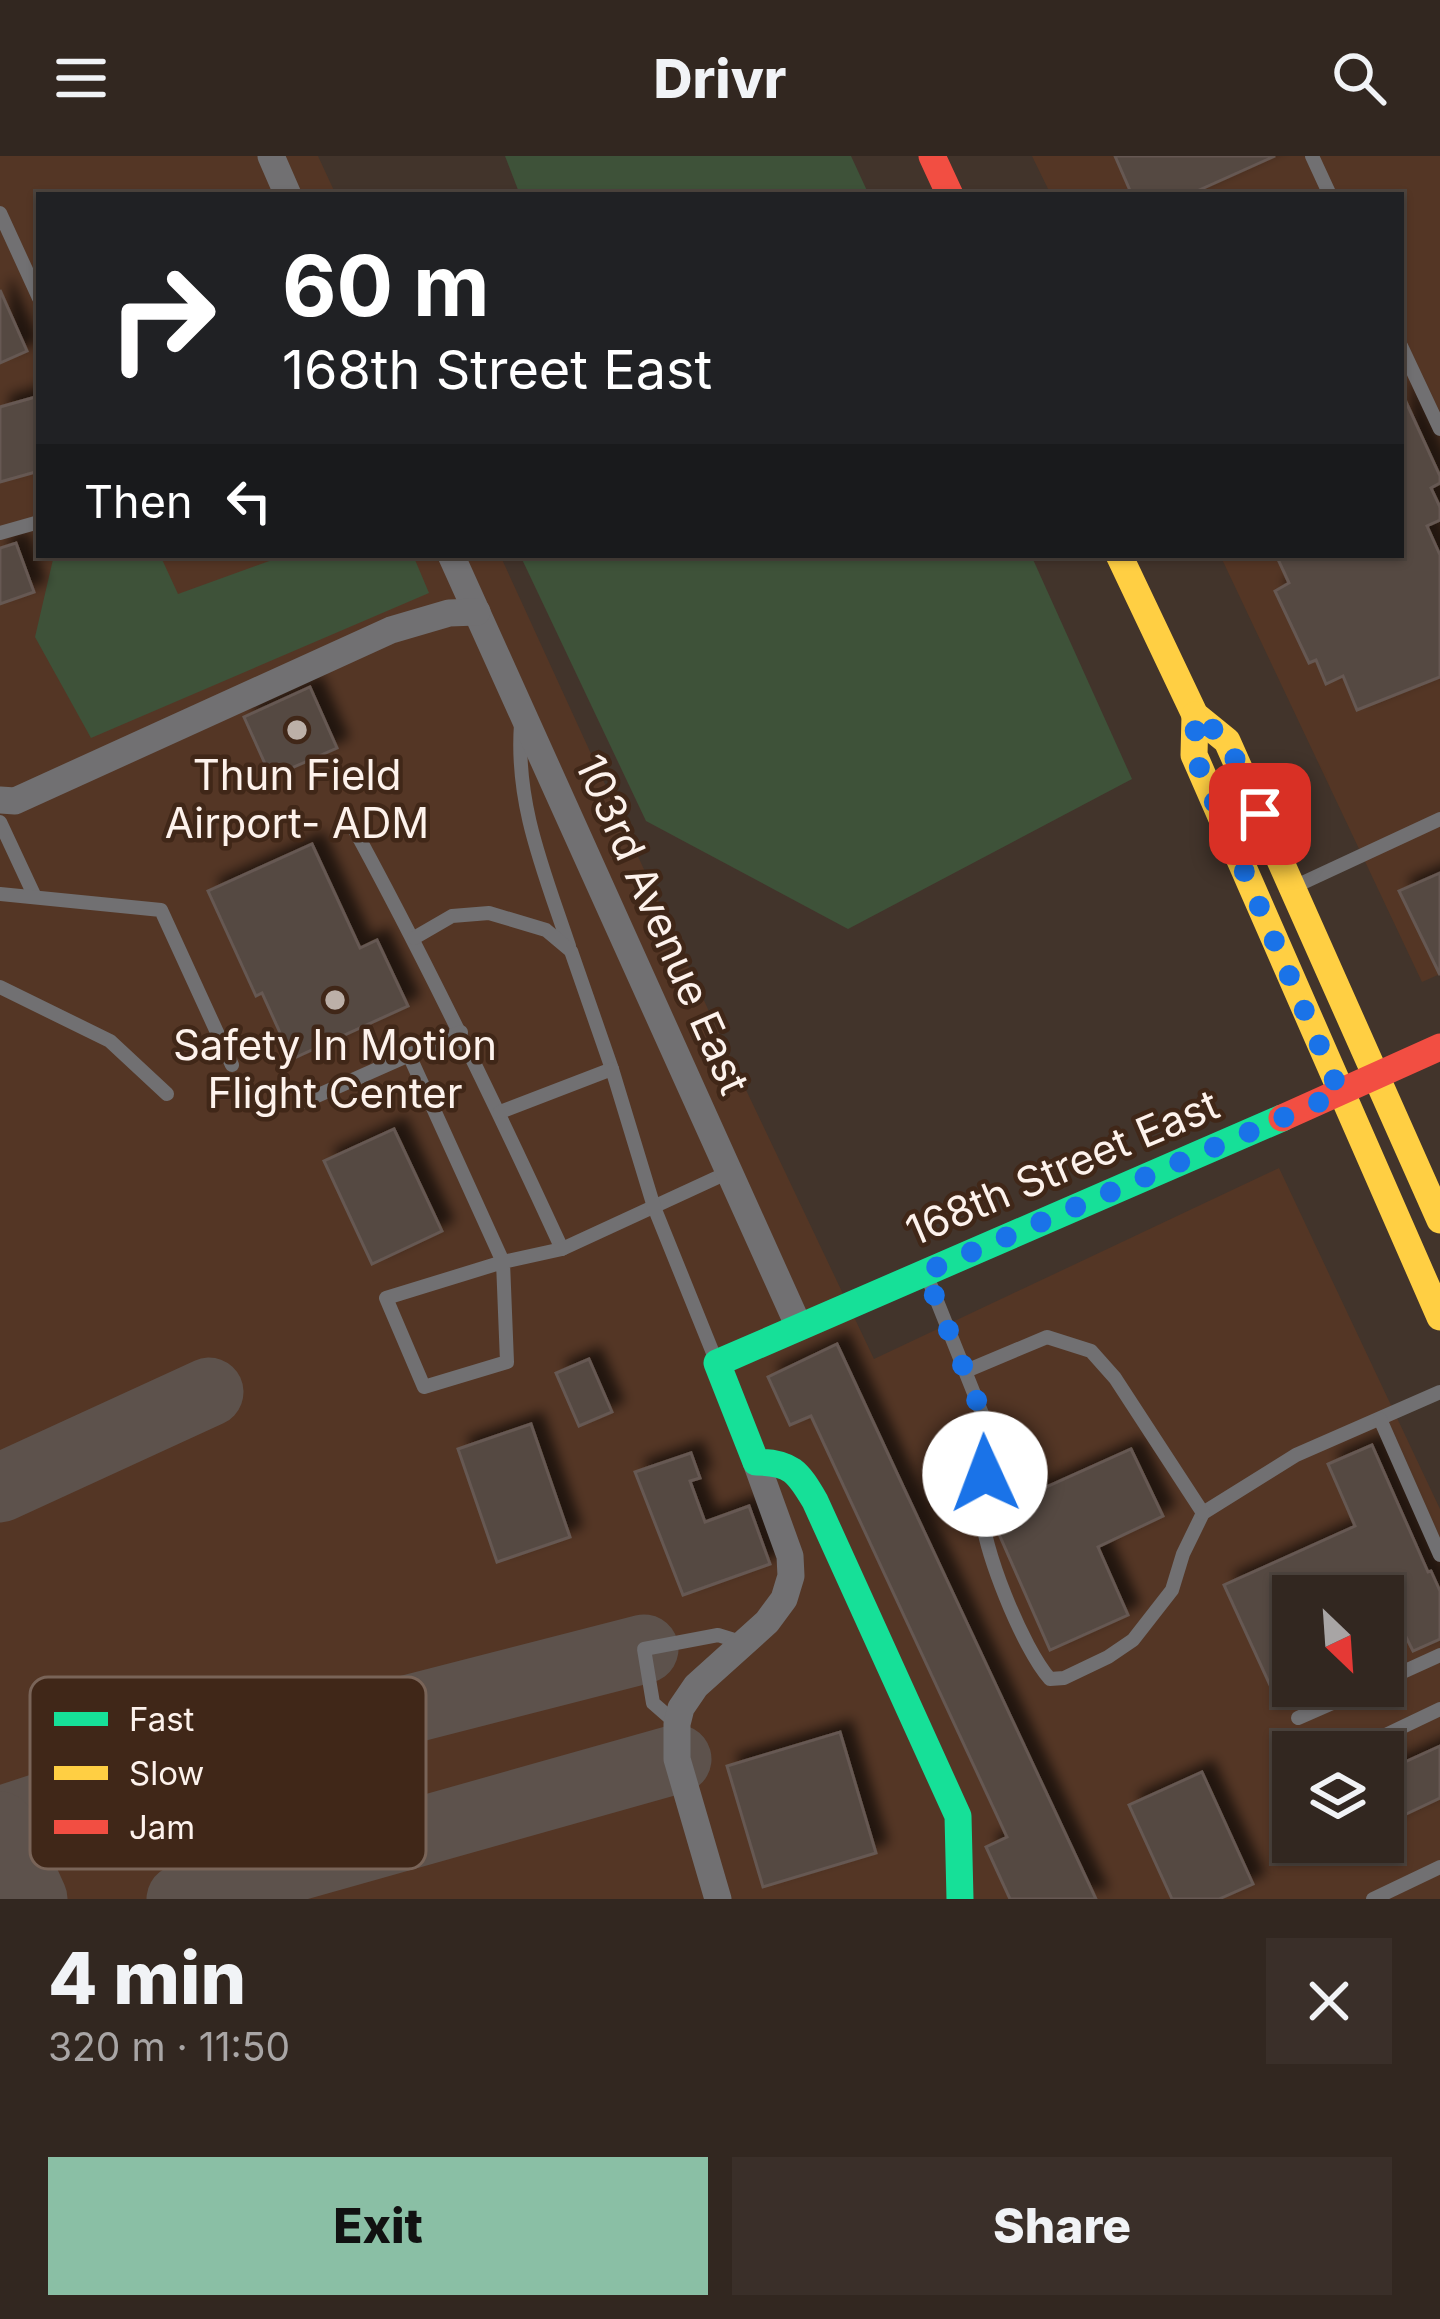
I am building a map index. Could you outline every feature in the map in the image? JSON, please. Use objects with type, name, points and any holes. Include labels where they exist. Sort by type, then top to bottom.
[{"type":"main road","points":[[932,156],[949,192]]},
{"type":"main road","points":[[1120,558],[1196,715],[1227,741],[1440,1220]]},
{"type":"main road","points":[[1196,715],[1194,755],[1440,1317]]},
{"type":"main road","name":"168th Street East","points":[[717,1363],[1440,1047]]},
{"type":"main road","points":[[717,1363],[756,1462],[791,1466],[814,1501],[958,1816],[960,1899]]},
{"type":"street","points":[[271,156],[287,192]]},
{"type":"street","name":"103rd Avenue East","points":[[452,558],[799,1327]]},
{"type":"street","points":[[0,800],[15,801],[391,630],[448,613],[477,612]]},
{"type":"street","points":[[718,1899],[677,1759],[677,1724],[696,1686],[767,1622],[784,1599],[791,1576],[790,1556],[756,1462]]},
{"type":"lane","points":[[1312,156],[1329,192]]},
{"type":"lane","points":[[0,213],[36,291]]},
{"type":"lane","points":[[1404,352],[1440,429]]},
{"type":"lane","points":[[0,533],[36,523]]},
{"type":"lane","points":[[522,713],[518,756],[528,826],[654,1207],[717,1363]]},
{"type":"lane","points":[[346,814],[461,1032],[562,1249]]},
{"type":"lane","points":[[1294,887],[1440,820]]},
{"type":"lane","points":[[0,822],[35,897]]},
{"type":"lane","points":[[0,894],[161,910],[232,1065]]},
{"type":"lane","points":[[414,938],[452,916],[489,914],[546,930],[571,950]]},
{"type":"lane","points":[[0,987],[110,1041],[167,1094]]},
{"type":"lane","points":[[303,1102],[461,1032]]},
{"type":"lane","points":[[409,1055],[503,1262],[507,1362],[424,1387],[386,1298],[503,1262],[562,1249],[729,1172]]},
{"type":"lane","points":[[500,1112],[612,1069]]},
{"type":"lane","points":[[925,1272],[985,1421],[984,1531],[1028,1645],[1050,1679],[1064,1678],[1133,1640],[1172,1589],[1203,1513],[1296,1455],[1440,1392]]},
{"type":"lane","points":[[966,1372],[1046,1337],[1091,1351],[1115,1378],[1203,1513]]},
{"type":"lane","points":[[1380,1419],[1440,1555]]},
{"type":"lane","points":[[677,1724],[652,1703],[644,1649],[718,1635],[744,1643]]},
{"type":"lane","points":[[1404,1671],[1440,1655]]},
{"type":"lane","points":[[1298,1718],[1323,1707]]},
{"type":"lane","points":[[1394,1731],[1440,1709]]},
{"type":"lane","points":[[1373,1899],[1440,1867]]},
{"type":"shaded area","points":[[0,156],[318,156],[335,192],[36,192],[36,558],[501,558],[874,1359],[1279,1168],[1440,1509],[1440,1899],[0,1899]]},
{"type":"shaded area","points":[[1032,156],[1440,156],[1440,974],[1422,982],[1221,558],[1404,558],[1404,192],[1050,192]]},
{"type":"green space","points":[[505,156],[851,156],[868,192],[519,192]]},
{"type":"green space","points":[[53,558],[161,558],[178,594],[278,558],[414,558],[429,593],[91,738],[35,637]]},
{"type":"green space","points":[[521,558],[1032,558],[1132,779],[848,929],[646,821]]},
{"type":"building","points":[[1115,156],[1275,156],[1195,192],[1131,192]]},
{"type":"building","points":[[0,290],[27,351],[0,363]]},
{"type":"building","points":[[36,397],[36,472],[0,482],[0,407]]},
{"type":"building","points":[[1404,398],[1440,476],[1440,483],[1431,488],[1440,520],[1427,526],[1440,555],[1440,677],[1357,710],[1343,676],[1326,684],[1316,660],[1309,663],[1275,591],[1289,583],[1277,558],[1404,558]]},
{"type":"building","points":[[16,543],[34,592],[0,604],[0,548]]},
{"type":"building","points":[[310,687],[337,748],[271,777],[244,717]]},
{"type":"building","points":[[312,844],[360,948],[377,940],[408,1006],[292,1059],[262,993],[256,996],[208,891]]},
{"type":"building","points":[[1440,873],[1440,975],[1399,891]]},
{"type":"building","points":[[394,1129],[442,1231],[372,1264],[324,1161]]},
{"type":"building","points":[[837,1344],[1096,1899],[1010,1899],[986,1847],[1007,1837],[811,1416],[790,1425],[768,1377]]},
{"type":"building","points":[[589,1359],[612,1412],[579,1426],[556,1373]]},
{"type":"building","points":[[531,1424],[570,1537],[497,1562],[458,1449]]},
{"type":"building","points":[[1372,1445],[1440,1591],[1440,1639],[1413,1651],[1404,1638],[1404,1575],[1272,1575],[1272,1689],[1224,1585],[1355,1526],[1328,1464]]},
{"type":"building","points":[[1131,1449],[1163,1516],[1098,1547],[1128,1615],[1050,1650],[993,1511]]},
{"type":"building","points":[[691,1453],[700,1478],[690,1481],[705,1522],[749,1506],[770,1564],[683,1595],[635,1472]]},
{"type":"building","points":[[840,1732],[876,1853],[763,1887],[727,1766]]},
{"type":"building","points":[[1440,1746],[1440,1798],[1404,1815],[1404,1762]]},
{"type":"building","points":[[1202,1772],[1253,1884],[1219,1899],[1172,1899],[1129,1805]]},
{"type":"taxiway","points":[[0,1488],[209,1392]]},
{"type":"taxiway","points":[[426,1705],[644,1649]]},
{"type":"taxiway","points":[[426,1830],[677,1759]]},
{"type":"taxiway","points":[[0,1821],[30,1811]]},
{"type":"taxiway","points":[[0,1826],[33,1899]]},
{"type":"taxiway","points":[[181,1899],[287,1869]]},
{"type":"traffic: fast","points":[[960,1899],[958,1816],[815,1501],[792,1471],[756,1462],[717,1363],[1282,1118]]},
{"type":"traffic: slow","points":[[1120,558],[1195,715],[1227,741],[1440,1220]]},
{"type":"traffic: slow","points":[[1195,715],[1194,755],[1440,1317]]},
{"type":"traffic: jam","points":[[932,156],[949,192]]},
{"type":"traffic: jam","points":[[1282,1118],[1440,1047]]},
{"type":"place","name":"Thun Field Airport- ADM","points":[[297,730]]},
{"type":"place","name":"Safety In Motion Flight Center","points":[[335,1000]]},
{"type":"route","points":[[985,1474],[985,1421],[925,1272],[1340,1093],[1194,755],[1196,715],[1227,741],[1260,814]]}]
